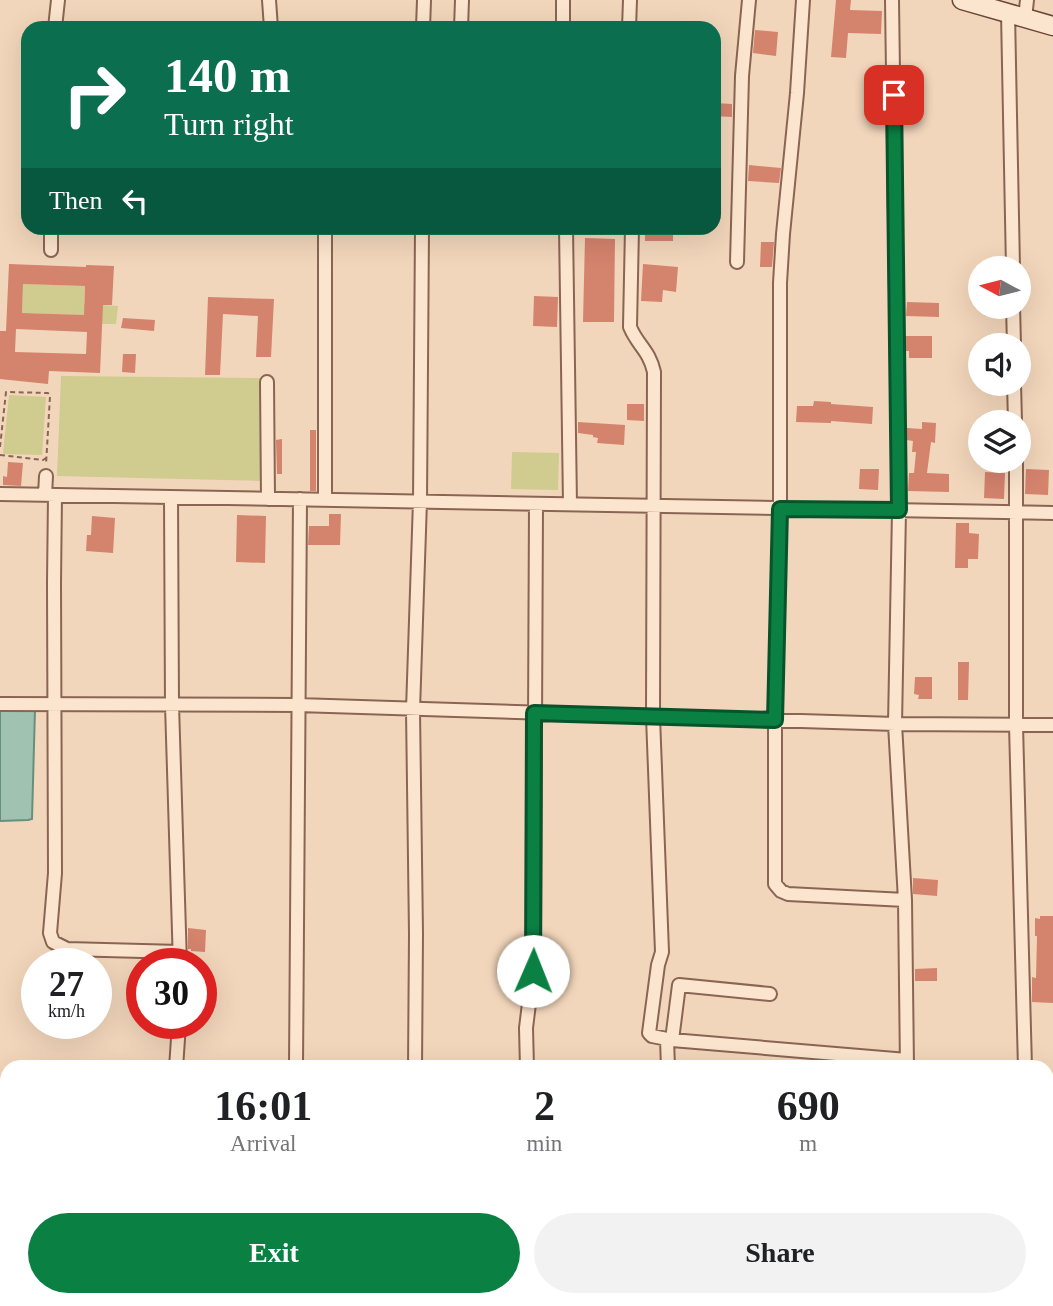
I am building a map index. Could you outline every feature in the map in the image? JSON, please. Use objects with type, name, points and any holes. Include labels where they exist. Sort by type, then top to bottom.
[{"type":"main road","points":[[962,0],[1014,7],[1053,26]]},
{"type":"street","points":[[56,21],[58,0]]},
{"type":"street","points":[[269,0],[270,21]]},
{"type":"street","points":[[423,21],[424,0]]},
{"type":"street","points":[[461,21],[462,0]]},
{"type":"street","points":[[563,0],[563,21]]},
{"type":"street","points":[[629,21],[630,0]]},
{"type":"street","points":[[737,262],[742,76],[748,0]]},
{"type":"street","points":[[803,0],[780,283],[775,884],[781,891],[789,894],[905,901]]},
{"type":"street","points":[[892,6],[899,510],[895,724],[905,901],[907,1060]]},
{"type":"street","points":[[1013,256],[1008,32],[1014,7]]},
{"type":"street","points":[[51,235],[51,250]]},
{"type":"street","points":[[325,500],[326,235]]},
{"type":"street","points":[[415,1060],[413,710],[420,501],[422,235]]},
{"type":"street","points":[[566,235],[570,504]]},
{"type":"street","points":[[632,235],[630,327],[649,355],[654,372],[653,717],[662,952],[649,1034],[670,1040],[868,1060]]},
{"type":"street","points":[[267,382],[268,499]]},
{"type":"street","points":[[1016,473],[1016,725],[1025,1060]]},
{"type":"street","points":[[46,476],[50,495],[54,704],[55,873],[50,933],[53,942],[67,949],[126,954]]},
{"type":"street","points":[[0,494],[1053,513]]},
{"type":"street","points":[[171,497],[172,705],[180,948]]},
{"type":"street","points":[[296,1060],[300,499]]},
{"type":"street","points":[[527,1060],[526,1028],[534,961],[536,504]]},
{"type":"street","points":[[0,704],[299,705],[895,724],[1053,725]]},
{"type":"street","points":[[669,1060],[679,985],[770,994]]},
{"type":"street","points":[[177,1060],[178,1039]]},
{"type":"path","points":[[0,447],[6,392],[48,393],[46,457],[43,460],[0,455]]},
{"type":"shaded area","points":[[23,284],[85,286],[84,304],[118,306],[116,324],[102,324],[102,316],[22,313]]},
{"type":"shaded area","points":[[61,376],[262,378],[263,481],[57,476]]},
{"type":"shaded area","points":[[9,395],[46,397],[42,455],[3,453]]},
{"type":"shaded area","points":[[512,452],[559,453],[558,490],[511,489]]},
{"type":"shaded area","points":[[0,707],[35,709],[32,819],[0,821]]},
{"type":"building","points":[[836,0],[851,0],[850,10],[882,11],[881,34],[848,33],[846,58],[831,57]]},
{"type":"building","points":[[755,30],[778,32],[776,56],[753,53]]},
{"type":"building","points":[[721,103],[732,104],[732,117],[721,116]]},
{"type":"building","points":[[749,165],[781,168],[779,183],[748,181]]},
{"type":"building","points":[[645,235],[673,235],[673,241],[645,241]]},
{"type":"building","points":[[585,238],[615,239],[614,322],[583,322]]},
{"type":"building","points":[[761,242],[774,242],[772,267],[760,267]]},
{"type":"building","points":[[9,264],[114,266],[112,305],[103,305],[100,373],[49,371],[48,384],[0,379],[0,331],[6,331]],"holes":[[[23,284],[85,286],[84,315],[22,313]],[[16,329],[87,332],[86,354],[15,352]]]},
{"type":"building","points":[[643,264],[678,267],[676,292],[663,290],[662,302],[641,301]]},
{"type":"building","points":[[534,296],[558,297],[557,327],[533,326]]},
{"type":"building","points":[[208,297],[274,299],[271,357],[256,357],[258,316],[223,314],[220,375],[205,375]]},
{"type":"building","points":[[907,302],[939,303],[939,317],[906,316]]},
{"type":"building","points":[[123,318],[155,320],[154,331],[121,328]]},
{"type":"building","points":[[905,336],[932,336],[932,358],[909,358]]},
{"type":"building","points":[[123,354],[136,354],[135,373],[122,372]]},
{"type":"building","points":[[814,401],[873,407],[872,424],[796,422],[797,406],[813,406]]},
{"type":"building","points":[[627,404],[644,404],[644,421],[627,420]]},
{"type":"building","points":[[578,422],[625,425],[624,445],[597,443],[598,438],[593,435],[578,433]]},
{"type":"building","points":[[922,422],[936,423],[935,443],[931,442],[927,473],[949,474],[949,492],[908,491],[909,473],[914,473],[916,452],[912,452],[913,441],[907,440],[907,428],[922,429]]},
{"type":"building","points":[[310,430],[316,430],[316,491],[310,491]]},
{"type":"building","points":[[282,439],[282,474],[277,474],[276,440]]},
{"type":"building","points":[[8,462],[23,463],[21,486],[3,485],[3,476],[7,477]]},
{"type":"building","points":[[860,469],[879,469],[878,490],[859,489]]},
{"type":"building","points":[[1031,469],[1049,470],[1048,495],[1025,494],[1026,473],[1031,473]]},
{"type":"building","points":[[985,473],[1005,473],[1004,499],[984,498]]},
{"type":"building","points":[[329,514],[341,514],[340,545],[308,545],[309,526],[329,526]]},
{"type":"building","points":[[237,515],[266,516],[265,563],[236,562]]},
{"type":"building","points":[[92,516],[115,518],[113,553],[86,551],[87,535],[91,535]]},
{"type":"building","points":[[956,523],[969,523],[969,533],[979,534],[978,559],[968,559],[968,568],[955,568]]},
{"type":"building","points":[[958,662],[969,662],[968,700],[958,700]]},
{"type":"building","points":[[915,677],[932,677],[932,699],[918,699],[919,695],[914,694]]},
{"type":"building","points":[[913,878],[938,880],[937,896],[913,894]]},
{"type":"building","points":[[1040,916],[1053,916],[1053,1003],[1032,1002],[1032,977],[1036,978],[1035,918],[1040,919]]},
{"type":"building","points":[[188,928],[206,930],[205,948],[188,948]]},
{"type":"building","points":[[937,968],[937,981],[915,981],[915,969]]},
{"type":"route","points":[[533,971],[534,713],[775,720],[780,509],[899,510],[894,95]]}]
